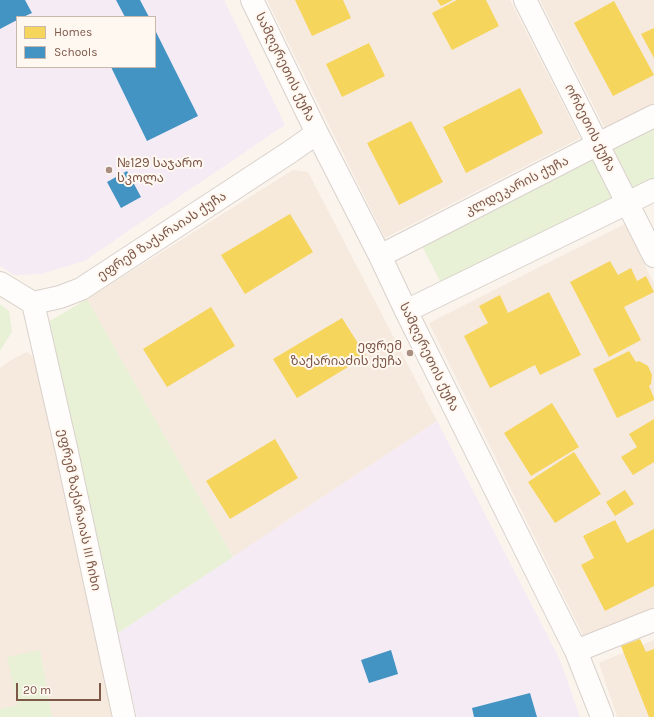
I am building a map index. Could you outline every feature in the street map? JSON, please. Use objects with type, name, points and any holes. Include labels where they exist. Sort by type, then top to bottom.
[{"type":"street","name":"სამღერეთის ქუჩა","points":[[252,0],[576,651],[602,717]]},
{"type":"street","name":"ორბეთის ქუჩა","points":[[526,0],[654,256]]},
{"type":"street","name":"კლდეკარის ქუჩა","points":[[380,256],[654,116]]},
{"type":"street","name":"ეფრემ ზაქარაიას ქუჩა","points":[[33,303],[60,297],[81,289],[317,133]]},
{"type":"street","points":[[406,311],[654,190]]},
{"type":"street","points":[[0,283],[33,303]]},
{"type":"street","name":"ეფრემ ზაქარაიას III ჩიხი","points":[[33,303],[67,452],[124,717]]},
{"type":"street","points":[[576,651],[654,620]]},
{"type":"shaded area","name":"№129 საჯარო სკოლა","points":[[0,0],[224,0],[285,125],[84,261],[41,274],[14,275],[0,266]]},
{"type":"shaded area","points":[[267,0],[510,0],[580,138],[385,238]]},
{"type":"shaded area","points":[[540,0],[654,0],[654,104],[605,128]]},
{"type":"shaded area","points":[[293,170],[308,172],[437,421],[233,557],[87,299]]},
{"type":"shaded area","points":[[625,224],[654,284],[654,608],[584,637],[429,323]]},
{"type":"shaded area","points":[[27,352],[35,359],[115,717],[52,717],[40,651],[18,705],[0,709],[0,368]]},
{"type":"shaded area","points":[[437,421],[560,660],[580,717],[137,717],[118,633]]},
{"type":"shaded area","points":[[654,640],[654,717],[617,717],[599,663]]},
{"type":"green space","points":[[654,128],[654,180],[443,287],[422,246]]},
{"type":"green space","points":[[87,299],[233,557],[118,633],[48,322]]},
{"type":"green space","points":[[0,304],[9,311],[12,332],[0,351]]},
{"type":"green space","points":[[40,650],[52,717],[0,717],[0,709],[18,705],[7,657]]},
{"type":"building: Homes","points":[[295,0],[343,0],[351,18],[312,36]]},
{"type":"building: Homes","points":[[437,0],[453,0],[441,6]]},
{"type":"building: Homes","points":[[457,0],[486,0],[499,26],[452,50],[432,13]]},
{"type":"building: Homes","points":[[614,1],[654,75],[613,96],[574,23]]},
{"type":"building: Homes","points":[[654,28],[654,58],[641,34]]},
{"type":"building: Homes","points":[[369,43],[385,76],[342,97],[326,64]]},
{"type":"building: Homes","points":[[520,88],[543,133],[466,173],[443,127]]},
{"type":"building: Homes","points":[[411,121],[443,182],[399,205],[367,143]]},
{"type":"building: Homes","points":[[290,214],[313,252],[245,294],[221,255]]},
{"type":"building: Homes","points":[[610,261],[618,275],[631,268],[637,281],[646,276],[654,292],[624,307],[641,340],[609,357],[570,282]]},
{"type":"building: Homes","points":[[549,292],[581,355],[540,375],[535,365],[490,388],[464,336],[488,323],[479,306],[500,295],[508,313]]},
{"type":"building: Homes","points":[[211,307],[235,346],[167,387],[143,349]]},
{"type":"building: Homes","points":[[342,318],[366,356],[297,398],[273,359]]},
{"type":"building: Homes","points":[[629,351],[636,362],[639,361],[648,366],[652,375],[651,384],[649,386],[654,400],[617,418],[593,369]]},
{"type":"building: Homes","points":[[552,403],[579,447],[531,476],[504,433]]},
{"type":"building: Homes","points":[[654,419],[654,462],[633,475],[621,457],[637,447],[629,434]]},
{"type":"building: Homes","points":[[275,439],[298,478],[230,519],[206,481]]},
{"type":"building: Homes","points":[[574,452],[601,494],[555,523],[528,482]]},
{"type":"building: Homes","points":[[625,490],[634,504],[615,516],[606,502]]},
{"type":"building: Homes","points":[[615,520],[627,543],[654,529],[654,586],[605,611],[581,565],[594,558],[583,536]]},
{"type":"building: Homes","points":[[640,639],[646,652],[654,649],[653,717],[649,717],[621,646]]},
{"type":"building: Schools","points":[[0,0],[25,0],[32,13],[25,16],[16,16],[16,21],[0,29]]},
{"type":"building: Schools","points":[[116,0],[140,0],[148,16],[124,16]]},
{"type":"building: Schools","points":[[156,32],[198,116],[147,141],[111,68],[156,68]]},
{"type":"building: Schools","points":[[127,171],[141,197],[121,208],[107,182]]},
{"type":"building: Schools","points":[[391,650],[398,674],[369,683],[361,660]]},
{"type":"building: Schools","points":[[530,693],[537,717],[474,717],[472,708]]},
{"type":"place","name":"№129 საჯარო სკოლა","points":[[109,170]]},
{"type":"place","name":"ეფრემ ზაქარიაძის ქუჩა","points":[[410,353]]}]
